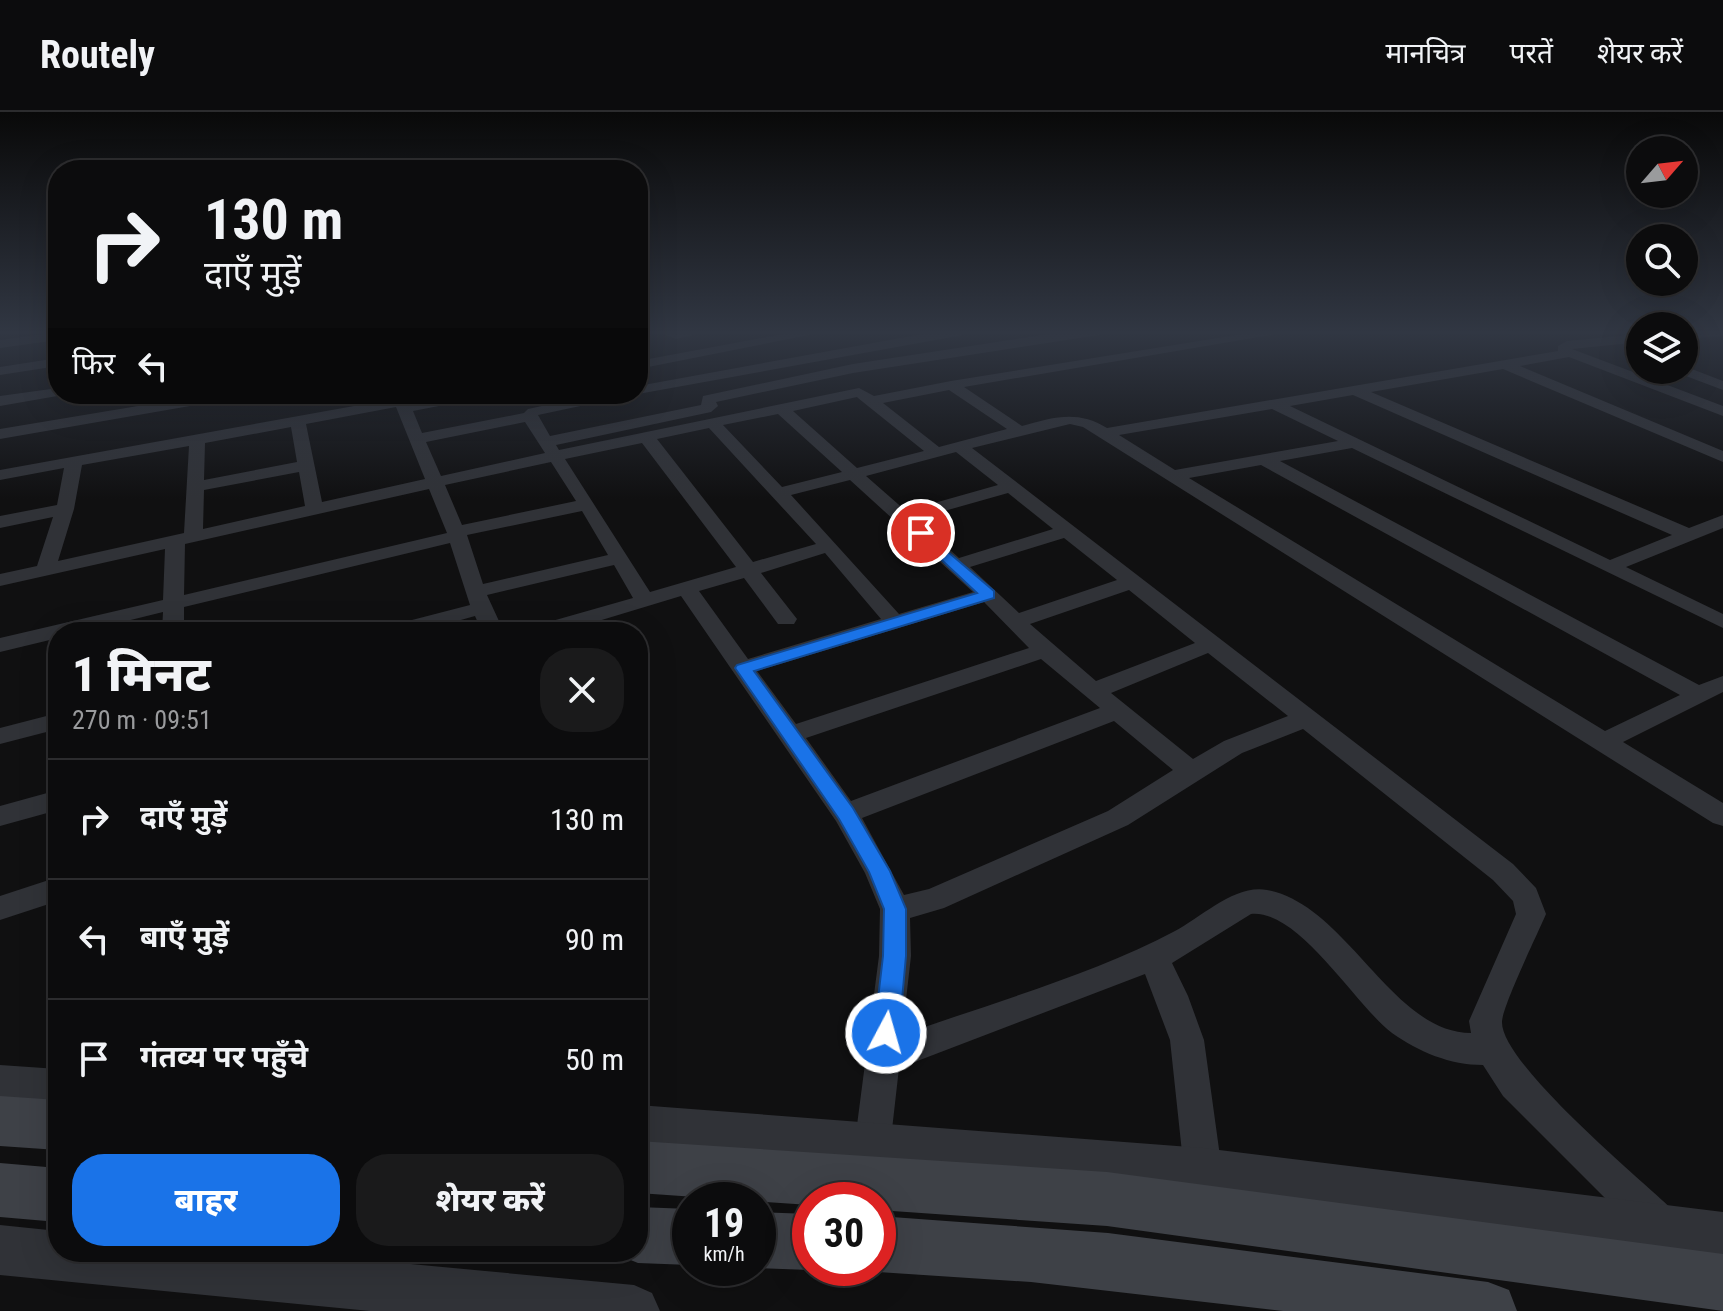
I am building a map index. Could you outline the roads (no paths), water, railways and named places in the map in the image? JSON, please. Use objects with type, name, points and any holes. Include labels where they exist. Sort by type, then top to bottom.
[{"type":"main road","points":[[0,1121],[48,1124]]},
{"type":"main road","points":[[648,1167],[871,1164],[1723,1283]]},
{"type":"main road","points":[[0,1190],[48,1194]]},
{"type":"main road","points":[[648,1235],[672,1236]]},
{"type":"main road","points":[[896,1245],[999,1249],[1230,1274],[1488,1311]]},
{"type":"street","points":[[0,580],[436,484],[550,449],[706,409],[710,406],[707,400],[711,398],[766,387]]},
{"type":"street","points":[[853,387],[1011,487],[1309,717],[1503,872],[1526,896],[1531,914],[1485,1021],[1492,1049],[1515,1084],[1663,1228]]},
{"type":"street","points":[[550,449],[647,438],[783,410],[937,387]]},
{"type":"street","points":[[954,387],[1020,431]]},
{"type":"street","points":[[1106,433],[1372,387]]},
{"type":"street","points":[[1558,387],[1723,457]]},
{"type":"street","points":[[1660,387],[1723,411]]},
{"type":"street","points":[[1355,390],[1688,535]]},
{"type":"street","points":[[0,401],[48,394]]},
{"type":"street","points":[[0,434],[177,404]]},
{"type":"street","points":[[0,475],[197,439],[251,412],[298,421],[386,404]]},
{"type":"street","points":[[402,404],[489,622]]},
{"type":"street","points":[[418,439],[529,417],[533,412],[571,404]]},
{"type":"street","points":[[1274,404],[1723,622]]},
{"type":"street","points":[[783,410],[988,594],[1044,650],[1191,771]]},
{"type":"street","points":[[529,417],[587,504],[645,601]]},
{"type":"street","points":[[778,493],[1070,419],[1088,423],[1723,816]]},
{"type":"street","points":[[298,421],[315,511]]},
{"type":"street","points":[[714,425],[829,546],[895,622]]},
{"type":"street","points":[[647,438],[786,619]]},
{"type":"street","points":[[173,622],[173,604],[194,487],[197,439]]},
{"type":"street","points":[[1174,475],[1355,443]]},
{"type":"street","points":[[1263,459],[1699,695]]},
{"type":"street","points":[[45,572],[65,509],[74,462]]},
{"type":"street","points":[[194,487],[307,465]]},
{"type":"street","points":[[904,517],[1011,487]]},
{"type":"street","points":[[97,622],[587,504]]},
{"type":"street","points":[[0,522],[65,509]]},
{"type":"street","points":[[1610,567],[1723,521]]},
{"type":"street","points":[[956,565],[1068,531]]},
{"type":"street","points":[[573,622],[829,546]]},
{"type":"street","points":[[420,622],[479,600],[620,558]]},
{"type":"street","points":[[1017,621],[1135,581]]},
{"type":"street","points":[[686,588],[846,814],[879,871],[895,909],[895,956],[871,1164]]},
{"type":"street","points":[[743,668],[988,594]]},
{"type":"street","points":[[0,645],[48,634]]},
{"type":"street","points":[[1093,691],[1214,643]]},
{"type":"street","points":[[790,735],[1044,650]]},
{"type":"street","points":[[1603,742],[1723,683]]},
{"type":"street","points":[[846,814],[1116,711]]},
{"type":"street","points":[[895,909],[934,900],[1062,844],[1118,818],[1233,747],[1309,717]]},
{"type":"street","points":[[0,736],[48,724]]},
{"type":"street","points":[[0,816],[48,803]]},
{"type":"street","points":[[0,908],[48,892]]},
{"type":"street","points":[[883,1058],[1153,958],[1245,903],[1265,901],[1283,907],[1305,922],[1402,1021],[1432,1039],[1460,1049],[1492,1049]]},
{"type":"street","points":[[1153,958],[1172,996],[1187,1040],[1203,1171]]},
{"type":"street","points":[[0,1086],[48,1089]]},
{"type":"street","points":[[648,1129],[871,1164],[1203,1171],[1723,1237]]},
{"type":"street","points":[[0,1250],[48,1255]]},
{"type":"street","points":[[125,1262],[634,1311]]}]
